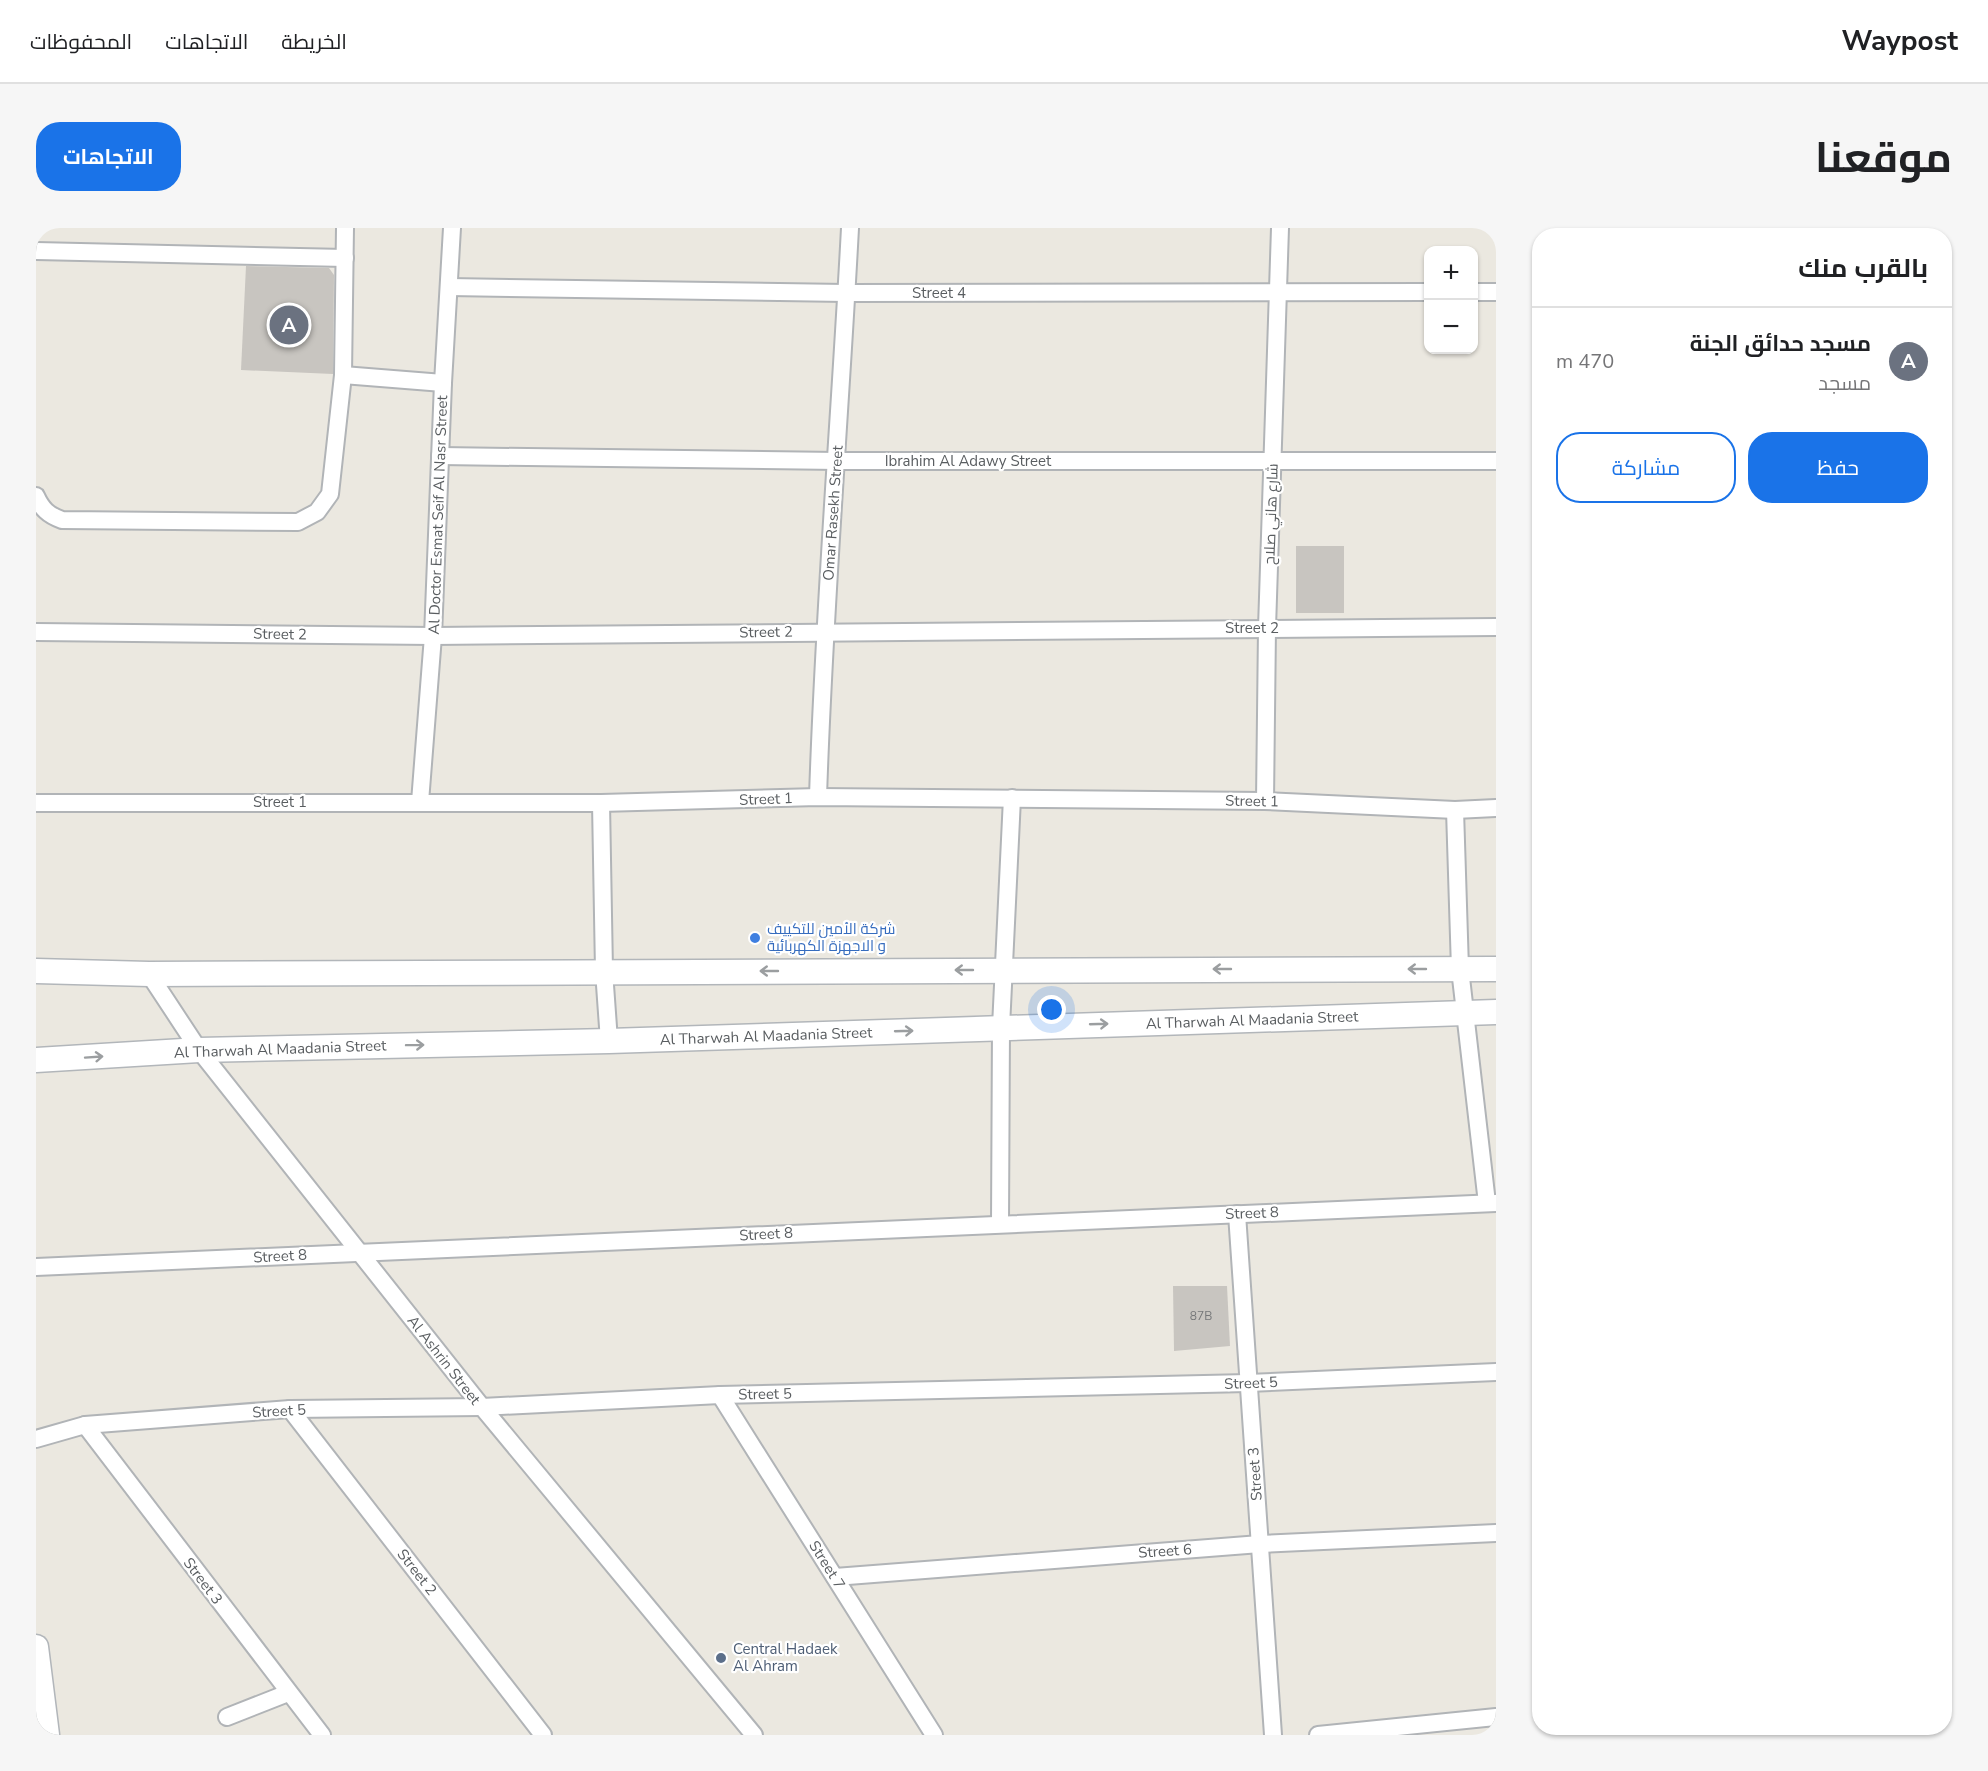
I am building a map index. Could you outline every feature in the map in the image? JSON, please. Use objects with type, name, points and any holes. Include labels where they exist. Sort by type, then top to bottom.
[{"type":"street","points":[[36,496],[51,516],[62,520],[297,522],[317,512],[330,494],[343,375],[345,228]]},
{"type":"street","name":"Al Doctor Esmat Seif Al Nasr Street","points":[[420,802],[433,636],[443,383],[453,228]]},
{"type":"street","name":"Omar Rasekh Street","points":[[818,797],[824,631],[838,461],[850,228]]},
{"type":"street","name":"شارع هاني صلاح","points":[[1264,801],[1267,628],[1280,228]]},
{"type":"street","points":[[36,251],[345,258]]},
{"type":"street","name":"Street 4","points":[[449,287],[846,293],[1424,292]]},
{"type":"street","points":[[1478,292],[1496,292]]},
{"type":"street","points":[[343,375],[443,383]]},
{"type":"street","name":"Ibrahim Al Adawy Street","points":[[440,456],[838,461],[1496,461]]},
{"type":"street","name":"Street 2","points":[[36,632],[433,636],[1496,627]]},
{"type":"street","name":"Street 1","points":[[36,803],[601,803],[818,797],[1264,801],[1455,810],[1496,808]]},
{"type":"street","points":[[1000,1223],[1001,1027],[1012,798]]},
{"type":"street","points":[[601,803],[604,971],[609,1041]]},
{"type":"street","points":[[1455,810],[1460,969],[1491,1203]]},
{"type":"street","points":[[36,971],[149,974],[1496,969]]},
{"type":"street","name":"Al Ashrin Street","points":[[149,974],[199,1050],[482,1407],[754,1735]]},
{"type":"street","name":"Al Tharwah Al Maadania Street","points":[[36,1060],[199,1050],[609,1041],[1496,1012]]},
{"type":"street","name":"Street 8","points":[[36,1267],[1491,1203]]},
{"type":"street","name":"Street 3","points":[[1237,1214],[1273,1735]]},
{"type":"street","name":"Street 5","points":[[36,1439],[85,1425],[290,1409],[482,1407],[720,1395],[1248,1383],[1496,1372]]},
{"type":"street","name":"Street 7","points":[[720,1395],[934,1735]]},
{"type":"street","name":"Street 2","points":[[290,1409],[543,1735]]},
{"type":"street","name":"Street 3","points":[[85,1425],[322,1735]]},
{"type":"street","name":"Street 6","points":[[835,1577],[1260,1544],[1496,1533]]},
{"type":"street","points":[[36,1647],[47,1735]]},
{"type":"street","points":[[227,1717],[288,1693]]},
{"type":"street","points":[[1318,1735],[1442,1729],[1496,1717]]},
{"type":"building","points":[[246,266],[329,268],[334,275],[333,374],[241,370]]},
{"type":"building","points":[[1296,546],[1344,546],[1344,613],[1296,613]]},
{"type":"building","points":[[1173,1286],[1227,1286],[1230,1346],[1174,1351]]},
{"type":"place","name":"مسجد حدائق الجنة","points":[[289,325]]},
{"type":"place","name":"شركة الأمين للتكييف و الاجهزة الكهربائية","points":[[755,938]]},
{"type":"place","name":"Central Hadaek Al Ahram","points":[[721,1658]]}]
